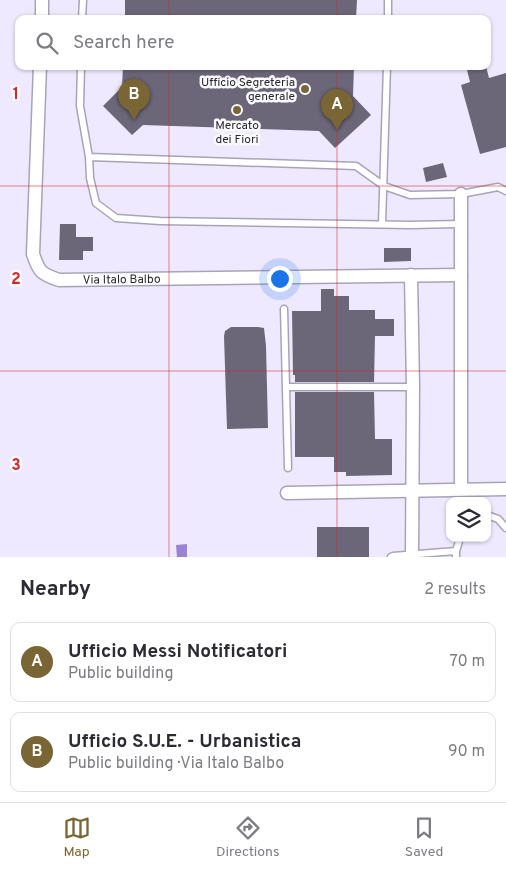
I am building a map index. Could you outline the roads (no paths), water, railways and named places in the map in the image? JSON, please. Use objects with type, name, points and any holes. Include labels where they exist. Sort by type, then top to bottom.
[{"type":"street","points":[[42,0],[42,15]]},
{"type":"street","name":"Via Italo Balbo","points":[[40,70],[33,254],[37,266],[45,276],[59,280],[461,275]]},
{"type":"street","points":[[461,194],[461,489]]},
{"type":"street","points":[[411,275],[413,387],[412,556]]},
{"type":"street","points":[[287,493],[506,489]]},
{"type":"lane","points":[[82,15],[83,0]]},
{"type":"lane","points":[[388,0],[388,15]]},
{"type":"lane","points":[[81,70],[80,106],[89,157],[90,178],[96,203],[116,218],[170,222],[461,224]]},
{"type":"lane","points":[[382,224],[387,70]]},
{"type":"lane","points":[[89,157],[356,166],[384,186],[410,195],[461,194],[506,184]]},
{"type":"lane","points":[[498,187],[506,191]]},
{"type":"lane","points":[[284,309],[288,468]]},
{"type":"lane","points":[[286,387],[413,387]]},
{"type":"lane","points":[[491,516],[498,519],[506,528]]},
{"type":"lane","points":[[392,557],[456,554]]},
{"type":"place","name":"Ufficio Segreteria generale","points":[[305,89]]},
{"type":"place","name":"Mercato dei Fiori","points":[[237,110]]},
{"type":"place","name":"Ufficio S.U.E. - Urbanistica","points":[[134,120]]},
{"type":"place","name":"Ufficio Messi Notificatori","points":[[337,130]]}]
